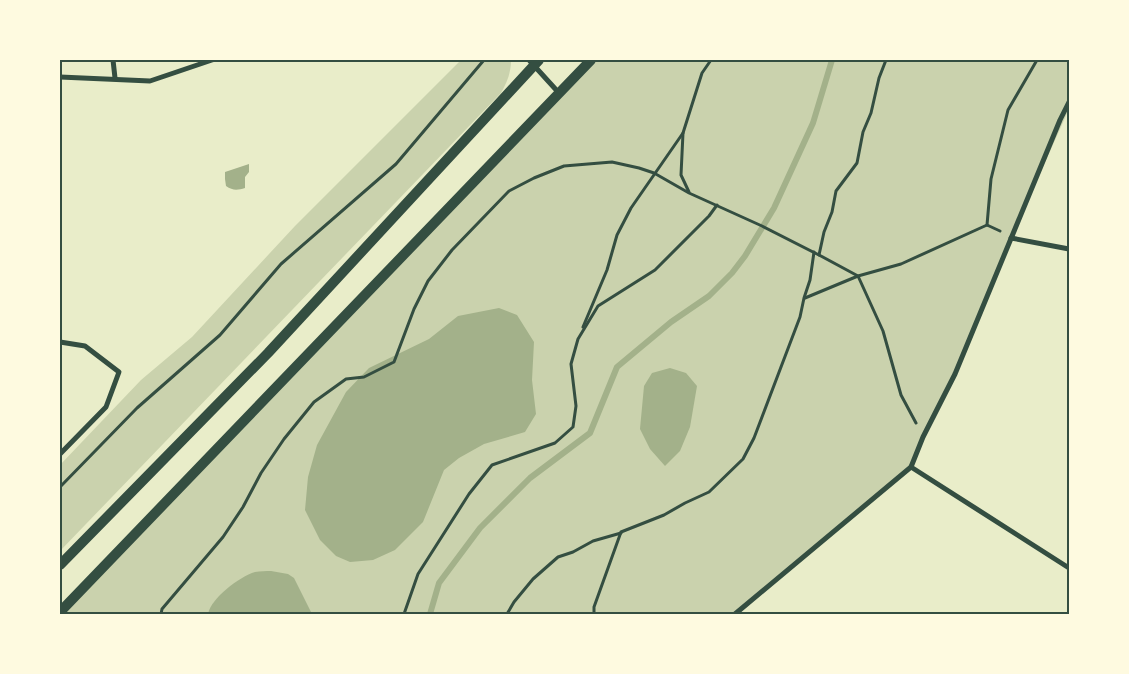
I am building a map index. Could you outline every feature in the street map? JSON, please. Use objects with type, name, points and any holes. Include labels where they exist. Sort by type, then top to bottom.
[{"type":"main road","points":[[60,612],[591,60]]},
{"type":"main road","points":[[60,566],[268,353],[534,62]]},
{"type":"street","points":[[114,60],[115,78]]},
{"type":"street","points":[[60,76],[150,81],[212,60]]},
{"type":"street","points":[[534,62],[560,93]]},
{"type":"street","points":[[735,614],[911,467],[923,437],[955,374],[1069,102]]},
{"type":"street","points":[[1011,238],[1069,249]]},
{"type":"street","points":[[60,342],[85,346],[119,372],[106,407],[60,454]]},
{"type":"street","points":[[911,467],[1069,568]]},
{"type":"path","points":[[60,487],[137,408],[220,335],[281,264],[396,164],[484,60]]},
{"type":"path","points":[[689,193],[681,175],[683,133],[702,73],[711,60]]},
{"type":"path","points":[[819,255],[824,232],[832,212],[836,190],[857,163],[863,132],[886,60]]},
{"type":"path","points":[[987,225],[991,179],[1008,110],[1037,60]]},
{"type":"path","points":[[404,614],[418,574],[469,494],[492,465],[555,443],[573,427],[576,406],[571,364],[578,339],[607,270],[617,235],[631,208],[683,133]]},
{"type":"path","points":[[159,614],[223,537],[284,439],[314,402],[346,379],[364,377],[394,362],[414,309],[428,281],[452,250],[509,191],[564,166],[612,162],[654,173],[689,193],[814,252],[858,276],[883,331],[901,395],[923,437]]},
{"type":"path","points":[[578,339],[598,306],[655,270],[709,216],[716,205]]},
{"type":"path","points":[[804,298],[858,276],[901,264],[987,225],[998,229],[1011,238]]},
{"type":"path","points":[[507,614],[533,578],[558,557],[573,552],[593,541],[664,515],[709,492],[742,459],[754,438],[800,317],[810,280],[814,252]]},
{"type":"path","points":[[594,614],[594,608],[621,532]]},
{"type":"shaded area","points":[[461,60],[511,60],[508,77],[501,93],[60,551],[60,465],[141,380],[192,337],[295,226]]},
{"type":"shaded area","points":[[591,60],[1069,60],[1069,109],[1011,238],[955,374],[911,467],[735,614],[60,614]]},
{"type":"shaded area","points":[[249,164],[249,172],[245,177],[245,188],[236,190],[226,186],[225,172]]},
{"type":"shaded area","points":[[499,308],[517,315],[534,342],[532,380],[536,414],[525,432],[484,444],[459,458],[444,470],[423,522],[395,550],[373,560],[350,562],[336,556],[320,540],[305,510],[308,477],[317,445],[346,392],[369,368],[429,339],[458,316]]},
{"type":"shaded area","points":[[670,368],[686,373],[697,386],[690,427],[680,451],[665,466],[650,449],[640,429],[644,386],[652,373]]},
{"type":"shaded area","points":[[271,571],[288,574],[294,578],[312,614],[208,614],[214,601],[234,583],[255,572]]},
{"type":"waterway","points":[[430,614],[439,583],[480,528],[530,478],[590,433],[617,367],[671,322],[709,296],[732,273],[745,256],[774,208],[813,123],[832,60]]}]
